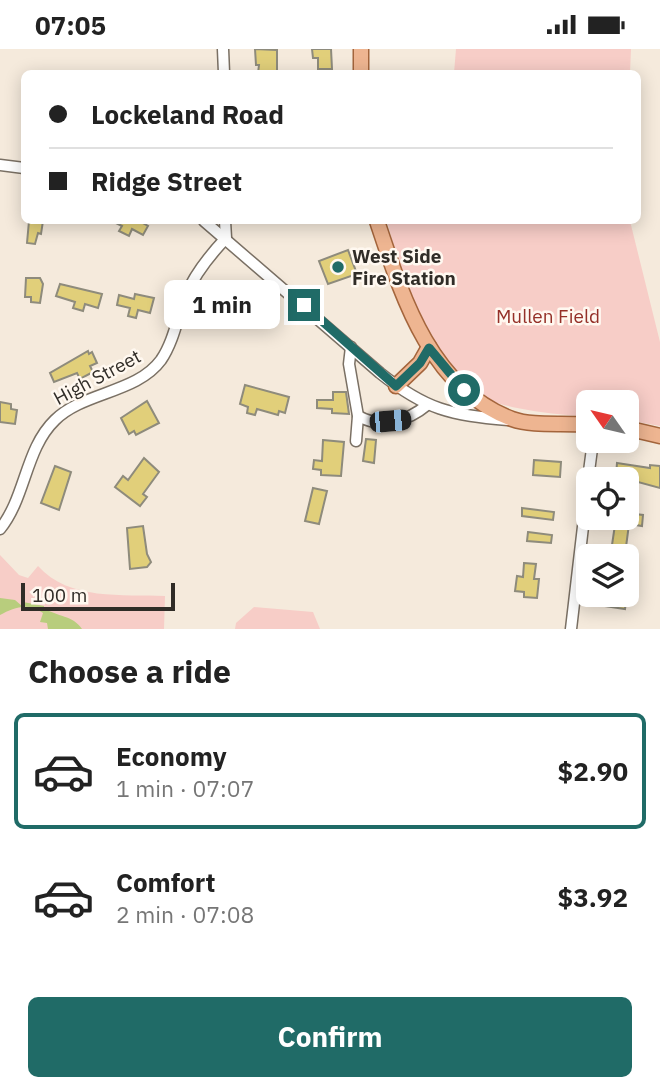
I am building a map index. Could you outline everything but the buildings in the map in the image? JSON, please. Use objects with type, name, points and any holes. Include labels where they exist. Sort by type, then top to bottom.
[{"type":"main road","points":[[361,49],[361,70]]},
{"type":"main road","points":[[378,224],[398,283],[429,348],[464,390],[514,420],[576,424]]},
{"type":"main road","points":[[396,386],[420,363],[429,348]]},
{"type":"main road","points":[[639,431],[660,436]]},
{"type":"street","points":[[223,49],[224,70]]},
{"type":"street","points":[[0,165],[21,168]]},
{"type":"street","points":[[208,224],[396,386],[427,405],[455,414],[514,420]]},
{"type":"street","points":[[225,224],[226,238]]},
{"type":"street","name":"High Street","points":[[0,529],[11,513],[38,445],[52,422],[68,411],[146,375],[162,359],[187,291],[205,262],[226,238]]},
{"type":"street","points":[[351,347],[349,364],[358,416],[356,441]]},
{"type":"street","points":[[358,416],[375,422],[405,420],[427,405]]},
{"type":"street","points":[[571,629],[582,530]]},
{"type":"green space","points":[[456,49],[631,49],[630,70],[454,70]]},
{"type":"green space","name":"Mullen Field","points":[[388,224],[631,224],[660,342],[660,426],[639,422],[639,390],[576,390],[576,416],[500,404],[478,395],[436,343],[407,284]]},
{"type":"green space","points":[[0,555],[19,575],[28,578],[38,566],[65,585],[81,590],[115,595],[165,596],[164,629],[0,629]]},
{"type":"green space","points":[[254,607],[313,612],[320,629],[235,629],[236,623]]},
{"type":"shaded area","points":[[0,598],[15,600],[22,606],[23,602],[44,606],[49,611],[74,621],[82,629],[48,629],[47,623],[40,622],[43,613],[27,607],[16,608],[0,615]]},
{"type":"place","name":"West Side Fire Station","points":[[338,267]]},
{"type":"route","points":[[304,305],[396,386],[415,369],[429,348],[464,390]]}]
